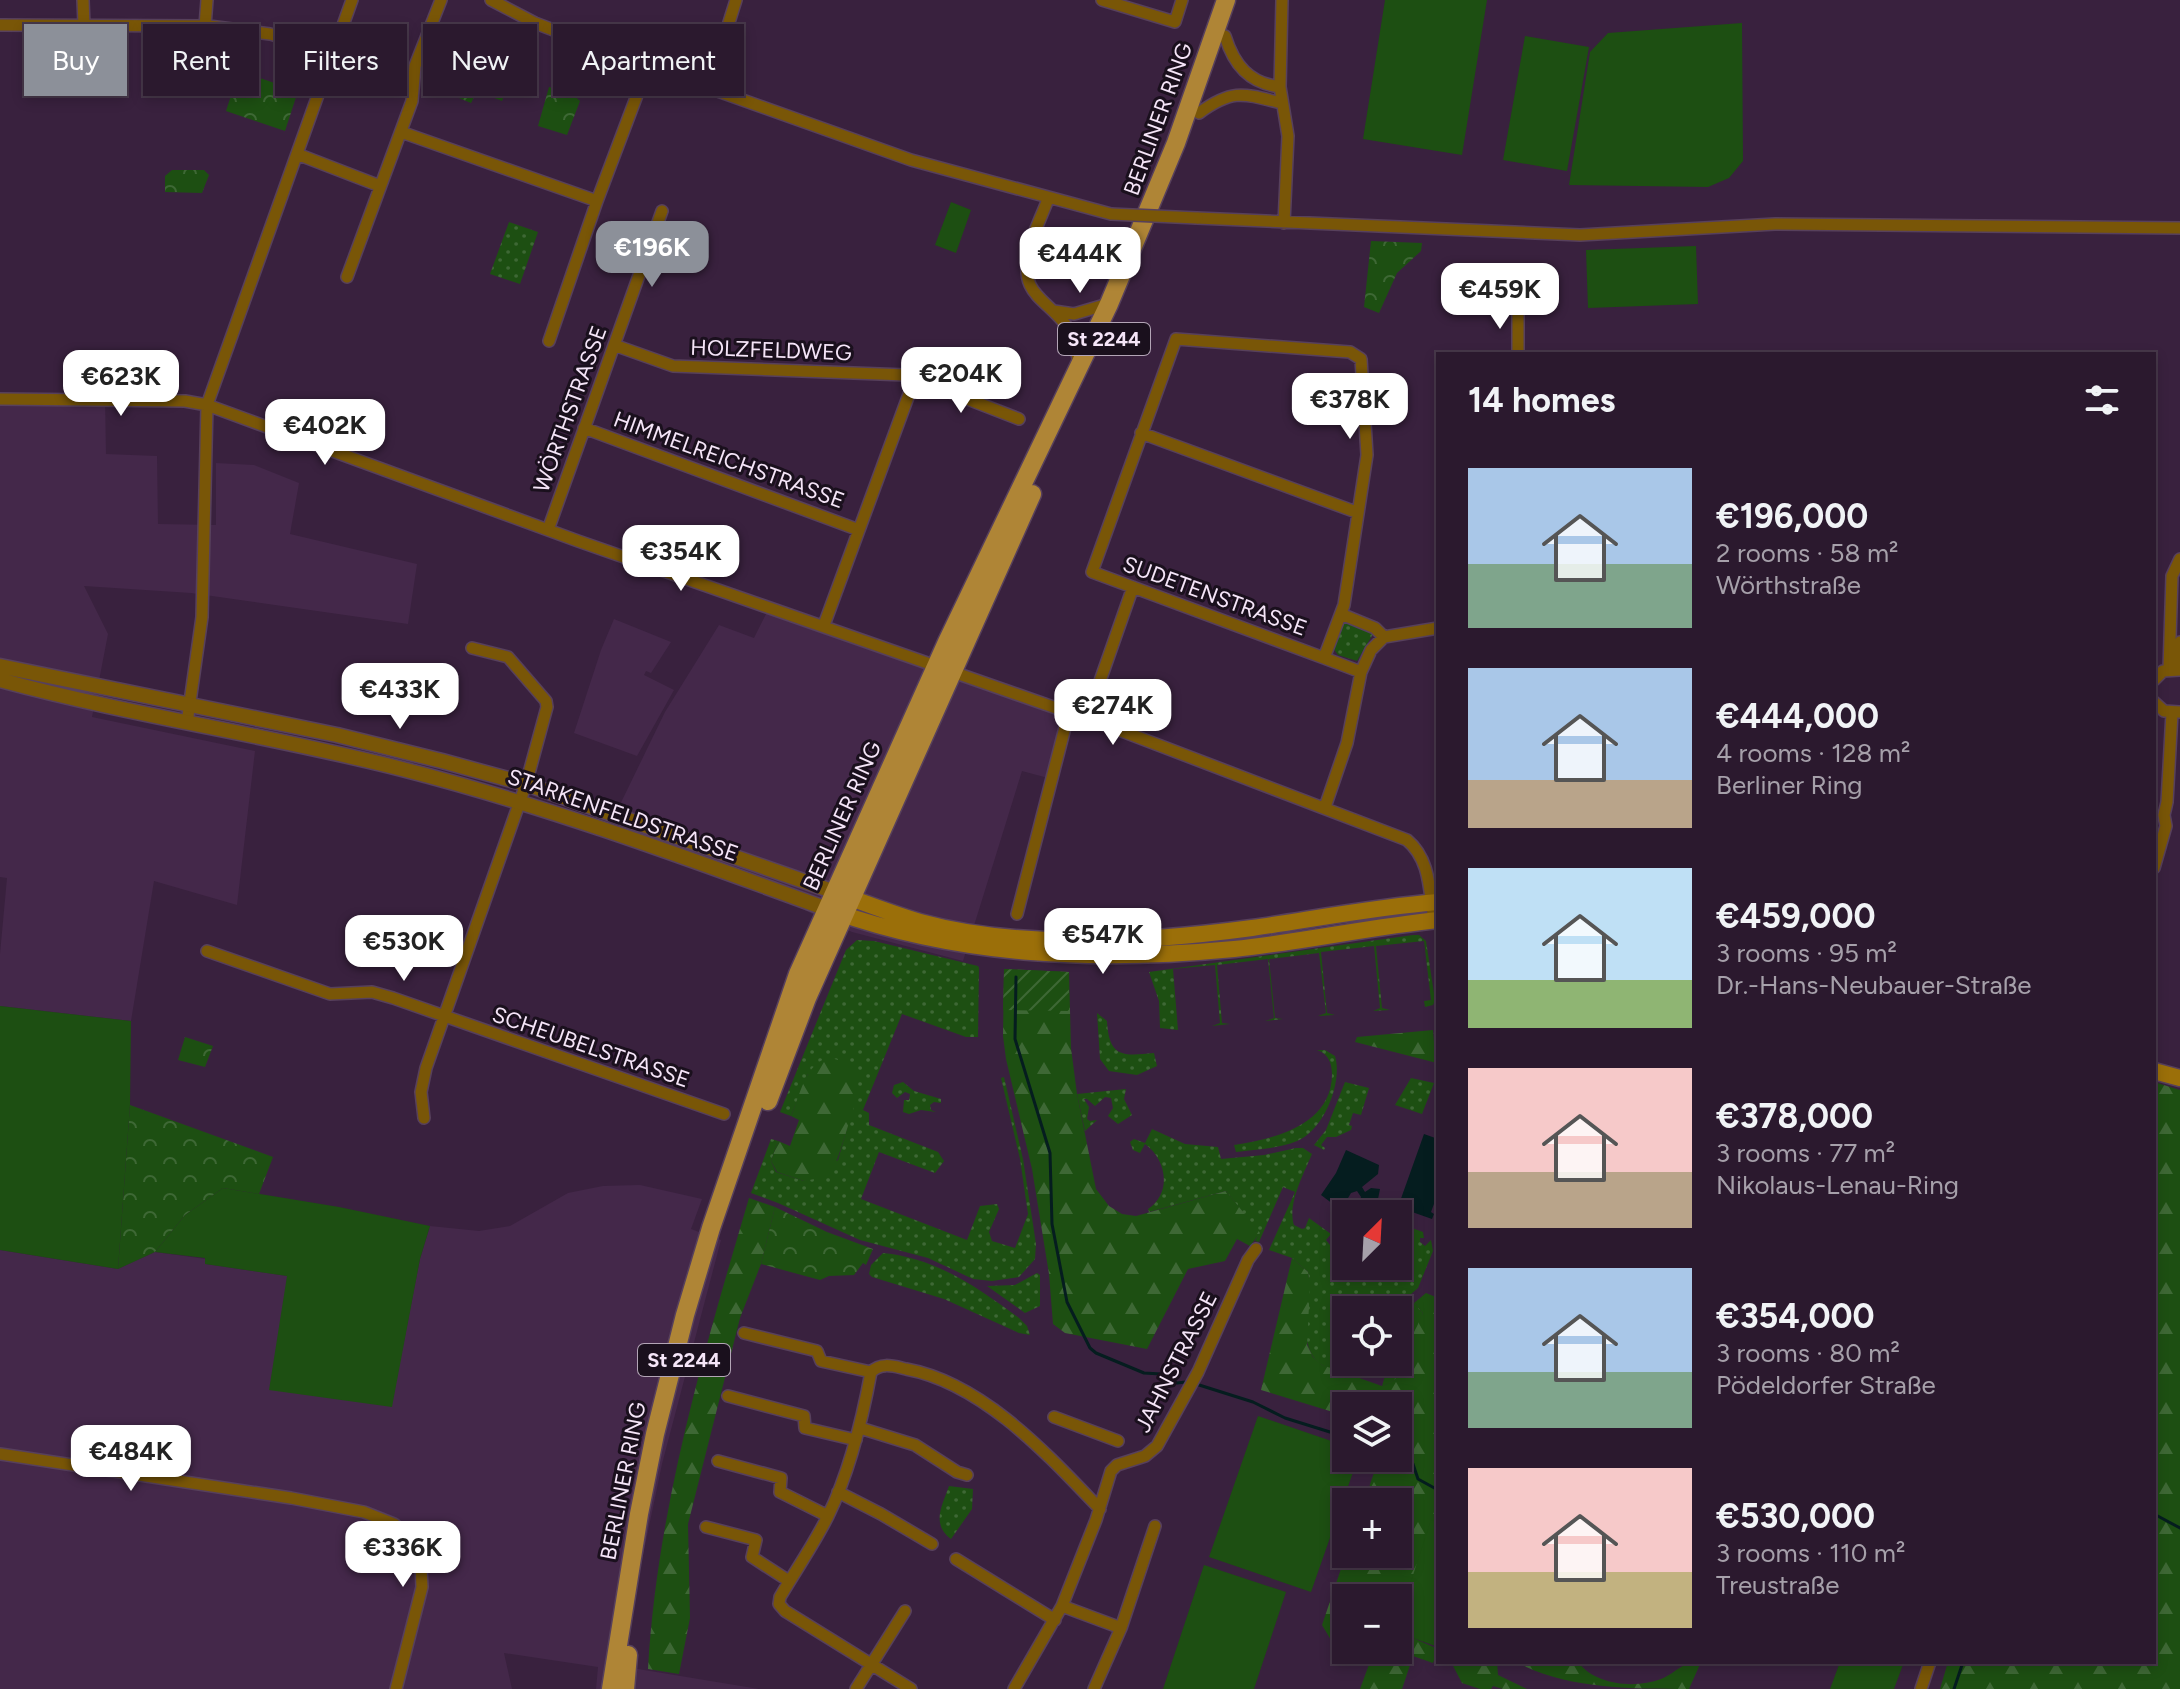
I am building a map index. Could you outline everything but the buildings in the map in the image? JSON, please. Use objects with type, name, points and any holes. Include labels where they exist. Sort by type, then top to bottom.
[{"type":"main road","name":"BERLINER RING","points":[[625,1689],[639,1574],[658,1471],[703,1289],[730,1207],[840,904],[1109,304],[1171,157],[1226,0]]},
{"type":"main road","name":"BERLINER RING","points":[[945,668],[1164,203],[1199,113],[1237,0]]},
{"type":"main road","name":"STARKENFELDSTRASSE","points":[[840,904],[1004,936],[1106,939],[1170,937],[1434,902]]},
{"type":"main road","name":"BERLINER RING","points":[[611,1689],[639,1514],[682,1326],[711,1228],[798,974],[840,904]]},
{"type":"main road","name":"STARKENFELDSTRASSE","points":[[840,904],[932,940],[1000,951],[1082,956],[1233,949],[1436,920]]},
{"type":"main road","points":[[1231,930],[1233,949]]},
{"type":"main road","points":[[2156,1072],[2180,1078]]},
{"type":"street","points":[[83,0],[84,24]]},
{"type":"street","points":[[205,24],[207,0]]},
{"type":"street","points":[[343,24],[352,0]]},
{"type":"street","points":[[347,277],[412,101],[415,66],[441,0]]},
{"type":"street","points":[[491,0],[535,23],[648,66],[549,341]]},
{"type":"street","points":[[728,24],[736,0]]},
{"type":"street","points":[[1102,0],[1175,22],[1182,0]]},
{"type":"street","points":[[1282,0],[1280,87],[1288,136],[1284,223]]},
{"type":"street","points":[[0,25],[24,25]]},
{"type":"street","points":[[1225,36],[1232,55],[1243,71],[1263,85],[1280,87]]},
{"type":"street","points":[[1199,113],[1218,99],[1232,94],[1246,93],[1281,103]]},
{"type":"street","points":[[187,723],[202,617],[207,405],[317,96]]},
{"type":"street","points":[[731,96],[900,157],[1111,214],[1580,235],[1775,224],[2180,228]]},
{"type":"street","points":[[401,132],[597,201]]},
{"type":"street","points":[[297,154],[380,186]]},
{"type":"street","points":[[1048,199],[1029,250],[1026,268],[1029,284],[1041,302],[1054,311],[1067,327],[1080,365]]},
{"type":"street","name":"WÖRTHSTRASSE","points":[[548,530],[662,211]]},
{"type":"street","points":[[1054,311],[1074,314],[1109,304]]},
{"type":"street","points":[[1518,308],[1518,352]]},
{"type":"street","points":[[1324,658],[1344,605],[1368,440],[1362,364],[1356,354],[1176,339],[1141,433],[1356,512]]},
{"type":"street","name":"HOLZFELDWEG","points":[[614,345],[673,366],[893,373],[915,378],[1019,419]]},
{"type":"street","points":[[824,625],[915,378]]},
{"type":"street","points":[[0,399],[185,401],[207,405],[548,530],[1087,718],[1402,837],[1416,847],[1425,864],[1436,920]]},
{"type":"street","name":"HIMMELREICHSTRASSE","points":[[584,428],[859,530]]},
{"type":"street","name":"SUDETENSTRASSE","points":[[1141,433],[1092,572],[1361,672]]},
{"type":"street","points":[[2176,669],[2172,576],[2180,559]]},
{"type":"street","points":[[1087,718],[1133,587]]},
{"type":"street","points":[[1341,614],[1375,628],[1384,637]]},
{"type":"street","points":[[1325,807],[1347,743],[1361,672],[1371,650],[1384,637],[1436,628]]},
{"type":"street","points":[[2176,669],[2180,642]]},
{"type":"street","points":[[424,1118],[422,1082],[526,784],[547,707],[546,701],[508,657],[472,648]]},
{"type":"street","name":"STARKENFELDSTRASSE","points":[[0,666],[337,735],[526,784],[840,904]]},
{"type":"street","points":[[2156,679],[2176,669]]},
{"type":"street","name":"STARKENFELDSTRASSE","points":[[0,680],[64,697],[285,743],[437,779],[520,802],[840,904]]},
{"type":"street","points":[[2156,704],[2164,711],[2176,712],[2167,802],[2159,819],[2166,826],[2156,861]]},
{"type":"street","points":[[1017,914],[1069,712]]},
{"type":"street","name":"SCHEUBELSTRASSE","points":[[207,951],[323,993],[372,992],[724,1114]]},
{"type":"street","name":"JAHNSTRASSE","points":[[1014,1689],[1062,1606],[1100,1509],[1111,1471],[1117,1465],[1145,1456],[1157,1446],[1198,1372],[1248,1260],[1256,1249]]},
{"type":"street","points":[[744,1333],[817,1351],[821,1361],[871,1372],[882,1365],[910,1369],[953,1385],[1042,1449],[1100,1509]]},
{"type":"street","points":[[871,1372],[860,1428],[838,1492],[779,1604],[785,1611],[911,1689]]},
{"type":"street","points":[[728,1396],[804,1416],[805,1428],[856,1440]]},
{"type":"street","points":[[1054,1417],[1118,1441]]},
{"type":"street","points":[[860,1428],[915,1445],[967,1475]]},
{"type":"street","points":[[0,1454],[291,1498],[375,1515],[394,1524],[405,1533],[417,1554],[422,1587],[396,1689]]},
{"type":"street","points":[[718,1461],[781,1478],[780,1492],[828,1516]]},
{"type":"street","points":[[838,1492],[932,1544]]},
{"type":"street","points":[[1094,1689],[1121,1628],[1155,1526]]},
{"type":"street","points":[[706,1527],[756,1540],[752,1557],[789,1581]]},
{"type":"street","points":[[956,1559],[1055,1620]]},
{"type":"street","points":[[1062,1606],[1121,1628]]},
{"type":"street","points":[[856,1689],[905,1611]]},
{"type":"street","points":[[1921,1689],[1929,1664]]},
{"type":"shaded area","points":[[0,397],[105,398],[106,454],[157,456],[158,524],[216,525],[216,463],[254,465],[299,483],[290,534],[417,564],[408,624],[191,593],[84,586],[108,634],[92,717],[255,751],[237,905],[154,881],[131,1021],[0,1006],[0,954],[7,878],[0,877]]},
{"type":"shaded area","points":[[769,608],[1067,714],[1048,778],[1022,771],[963,961],[852,932],[612,821],[665,712],[719,625],[754,638]]},
{"type":"shaded area","points":[[614,619],[671,642],[651,673],[646,671],[644,675],[674,690],[637,756],[574,733]]},
{"type":"shaded area","points":[[1424,1134],[1436,1138],[1436,1198],[1432,1219],[1412,1212],[1412,1200],[1400,1200]]},
{"type":"shaded area","points":[[1346,1150],[1379,1165],[1378,1174],[1362,1187],[1365,1192],[1371,1188],[1380,1189],[1378,1200],[1360,1200],[1357,1191],[1351,1193],[1347,1200],[1332,1200],[1332,1203],[1321,1195],[1336,1173]]},
{"type":"shaded area","points":[[640,1185],[702,1199],[691,1229],[721,1240],[662,1464],[620,1666],[759,1689],[596,1689],[598,1667],[504,1653],[512,1689],[0,1689],[0,1250],[118,1269],[155,1252],[206,1259],[206,1264],[287,1276],[391,1407],[420,1259],[430,1226],[479,1231],[510,1226],[568,1193],[603,1186]]},
{"type":"green space","points":[[1385,0],[1487,0],[1462,155],[1363,139]]},
{"type":"green space","points":[[1742,23],[1743,161],[1729,178],[1708,187],[1569,185],[1590,52],[1608,33]]},
{"type":"green space","points":[[1525,36],[1589,47],[1567,171],[1503,160]]},
{"type":"green space","points":[[259,78],[275,83],[275,96],[296,96],[285,131],[226,111],[231,96],[259,96]]},
{"type":"green space","points":[[549,87],[553,88],[553,96],[574,96],[580,101],[567,135],[538,126]]},
{"type":"green space","points":[[454,96],[474,96],[471,103]]},
{"type":"green space","points":[[172,170],[204,170],[209,175],[202,193],[165,192],[165,176]]},
{"type":"green space","points":[[951,202],[971,210],[956,253],[935,245]]},
{"type":"green space","points":[[509,222],[538,232],[520,284],[490,274]]},
{"type":"green space","points":[[1371,241],[1422,243],[1421,251],[1397,273],[1379,313],[1364,307]]},
{"type":"green space","points":[[1696,246],[1698,304],[1588,308],[1586,250]]},
{"type":"green space","points":[[1344,621],[1373,634],[1357,661],[1338,655],[1333,648]]},
{"type":"green space","points":[[1419,935],[1426,941],[1435,1000],[1433,1005],[1425,1007],[1424,1001],[1431,1000],[1424,941],[1376,946],[1382,1008],[1390,1010],[1373,1011],[1380,1008],[1374,946],[1321,952],[1327,1013],[1335,1015],[1318,1016],[1326,1013],[1319,953],[1269,959],[1275,1018],[1283,1019],[1265,1021],[1274,1018],[1268,959],[1217,965],[1222,1023],[1230,1024],[1212,1026],[1220,1023],[1215,965],[1173,969],[1178,1030],[1160,1028],[1159,1001],[1149,972]]},
{"type":"green space","points":[[857,940],[874,941],[979,968],[978,1037],[966,1037],[902,1014],[863,1110],[869,1113],[869,1125],[938,1152],[944,1161],[935,1173],[879,1152],[861,1199],[967,1240],[980,1206],[997,1204],[999,1209],[989,1232],[992,1241],[1015,1248],[1028,1214],[1020,1159],[1001,1078],[1004,1077],[1023,1159],[1036,1244],[1035,1259],[1019,1277],[992,1281],[973,1279],[928,1258],[860,1240],[751,1193],[771,1139],[778,1141],[771,1161],[776,1172],[804,1181],[838,1160],[847,1128],[808,1074],[791,1116],[780,1112],[846,950]]},
{"type":"green space","points":[[1004,969],[1069,972],[1071,1048],[1077,1094],[1096,1189],[1109,1206],[1122,1214],[1136,1216],[1226,1191],[1260,1233],[1250,1246],[1237,1239],[1225,1261],[1188,1269],[1147,1349],[1065,1333],[1053,1324],[1049,1274],[1032,1169],[1006,1059],[1003,1036]]},
{"type":"green space","points":[[1004,969],[1069,972],[1069,1011],[1003,1010]]},
{"type":"green space","points":[[0,1006],[131,1021],[130,1105],[118,1269],[0,1250]]},
{"type":"green space","points":[[1097,1013],[1107,1021],[1108,1033],[1115,1048],[1126,1054],[1154,1053],[1157,1066],[1137,1075],[1109,1071],[1100,1059]]},
{"type":"green space","points":[[1433,1030],[1436,1063],[1355,1042],[1357,1037]]},
{"type":"green space","points":[[185,1037],[213,1046],[205,1067],[178,1060]]},
{"type":"green space","points":[[1317,1050],[1325,1050],[1335,1056],[1337,1067],[1334,1091],[1315,1127],[1290,1144],[1236,1152],[1234,1145],[1283,1133],[1311,1118],[1322,1106],[1329,1092],[1332,1071],[1327,1057]]},
{"type":"green space","points":[[830,1058],[843,1062],[851,1069],[857,1086],[854,1108],[833,1170],[830,1176],[804,1181],[777,1172],[771,1161],[778,1141],[790,1146],[799,1120],[791,1116],[804,1081],[815,1066]]},
{"type":"green space","points":[[1411,1078],[1434,1083],[1422,1114],[1395,1105]]},
{"type":"green space","points":[[903,1082],[914,1091],[941,1099],[941,1103],[930,1105],[931,1110],[936,1112],[903,1112],[904,1100],[909,1100],[910,1094],[905,1092],[897,1098],[892,1093],[894,1085]]},
{"type":"green space","points":[[1345,1082],[1369,1088],[1361,1115],[1353,1113],[1349,1125],[1352,1126],[1351,1130],[1336,1137],[1327,1137],[1321,1145],[1324,1150],[1314,1145],[1326,1130]]},
{"type":"green space","points":[[2156,1083],[2180,1090],[2180,1689],[1940,1689],[1947,1664],[2156,1664]]},
{"type":"green space","points":[[1126,1089],[1124,1099],[1132,1115],[1118,1124],[1108,1116],[1113,1108],[1111,1098],[1105,1097],[1095,1106],[1084,1099],[1089,1107],[1087,1119],[1097,1120],[1085,1131],[1077,1094]]},
{"type":"green space","points":[[130,1105],[273,1157],[259,1194],[223,1188],[185,1215],[155,1252],[118,1269]]},
{"type":"green space","points":[[1152,1129],[1185,1144],[1218,1147],[1221,1159],[1303,1148],[1312,1154],[1301,1180],[1292,1217],[1294,1225],[1302,1229],[1309,1218],[1331,1234],[1326,1240],[1332,1244],[1332,1280],[1412,1280],[1412,1228],[1423,1232],[1424,1238],[1420,1238],[1420,1242],[1425,1246],[1431,1240],[1433,1251],[1418,1288],[1409,1296],[1332,1296],[1332,1369],[1324,1366],[1309,1348],[1306,1336],[1308,1272],[1292,1258],[1269,1250],[1295,1192],[1283,1187],[1259,1242],[1255,1241],[1259,1233],[1226,1191],[1149,1212],[1148,1209],[1161,1194],[1164,1176],[1158,1159],[1145,1144],[1140,1153],[1133,1150],[1130,1142],[1134,1139],[1145,1143]]},
{"type":"green space","points":[[223,1188],[430,1226],[420,1259],[392,1407],[269,1390],[287,1276],[205,1264],[205,1258],[155,1252],[185,1215]]},
{"type":"green space","points":[[749,1198],[775,1207],[761,1264],[740,1318],[688,1524],[690,1618],[679,1674],[648,1669],[661,1549],[672,1490],[700,1372]]},
{"type":"green space","points":[[775,1207],[827,1232],[873,1249],[866,1265],[863,1263],[854,1275],[829,1276],[820,1280],[761,1264]]},
{"type":"green space","points":[[883,1253],[921,1261],[955,1276],[1019,1318],[1030,1335],[1019,1333],[944,1299],[872,1277],[869,1274],[871,1265]]},
{"type":"green space","points":[[1292,1258],[1308,1272],[1307,1345],[1313,1357],[1332,1368],[1332,1376],[1353,1376],[1382,1386],[1398,1376],[1412,1376],[1412,1339],[1423,1313],[1414,1303],[1426,1293],[1436,1297],[1436,1522],[1432,1521],[1413,1638],[1436,1648],[1433,1663],[1413,1656],[1412,1659],[1412,1584],[1336,1584],[1341,1568],[1412,1568],[1412,1488],[1369,1488],[1374,1472],[1412,1472],[1412,1392],[1332,1392],[1332,1412],[1261,1390]]},
{"type":"green space","points":[[1037,1273],[1040,1275],[1040,1306],[1025,1313],[987,1286],[1015,1285]]},
{"type":"green space","points":[[1414,1303],[1423,1313],[1412,1339]]},
{"type":"green space","points":[[1385,1376],[1399,1376],[1390,1383],[1382,1386]]},
{"type":"green space","points":[[1258,1416],[1332,1441],[1332,1472],[1353,1472],[1347,1488],[1332,1488],[1332,1532],[1311,1592],[1209,1557]]},
{"type":"green space","points":[[949,1486],[973,1489],[972,1509],[951,1539],[940,1521]]},
{"type":"green space","points":[[1431,1520],[1436,1522],[1436,1646],[1413,1638],[1410,1584]]},
{"type":"green space","points":[[1204,1565],[1286,1592],[1254,1689],[1163,1689]]},
{"type":"green space","points":[[1332,1595],[1332,1642],[1322,1625]]},
{"type":"green space","points":[[1369,1664],[1410,1664],[1402,1689],[1360,1689]]},
{"type":"green space","points":[[1452,1664],[1497,1664],[1498,1675],[1527,1689],[1493,1686],[1491,1689],[1480,1689],[1462,1683]]},
{"type":"green space","points":[[1520,1664],[1580,1664],[1594,1676],[1605,1680],[1639,1684],[1661,1679],[1689,1664],[1700,1664],[1689,1689],[1599,1686],[1535,1671]]},
{"type":"green space","points":[[1839,1664],[1903,1664],[1894,1689],[1830,1689]]},
{"type":"waterway","points":[[1016,977],[1015,1039],[1050,1153],[1052,1224],[1067,1302],[1090,1348],[1096,1353],[1144,1373],[1161,1374],[1177,1383],[1186,1382]]},
{"type":"waterway","points":[[1196,1384],[1332,1433]]},
{"type":"waterway","points":[[1412,1463],[1418,1479],[1436,1489]]},
{"type":"waterway","points":[[2156,1515],[2180,1528]]},
{"type":"waterway","points":[[1954,1689],[1962,1664]]}]
